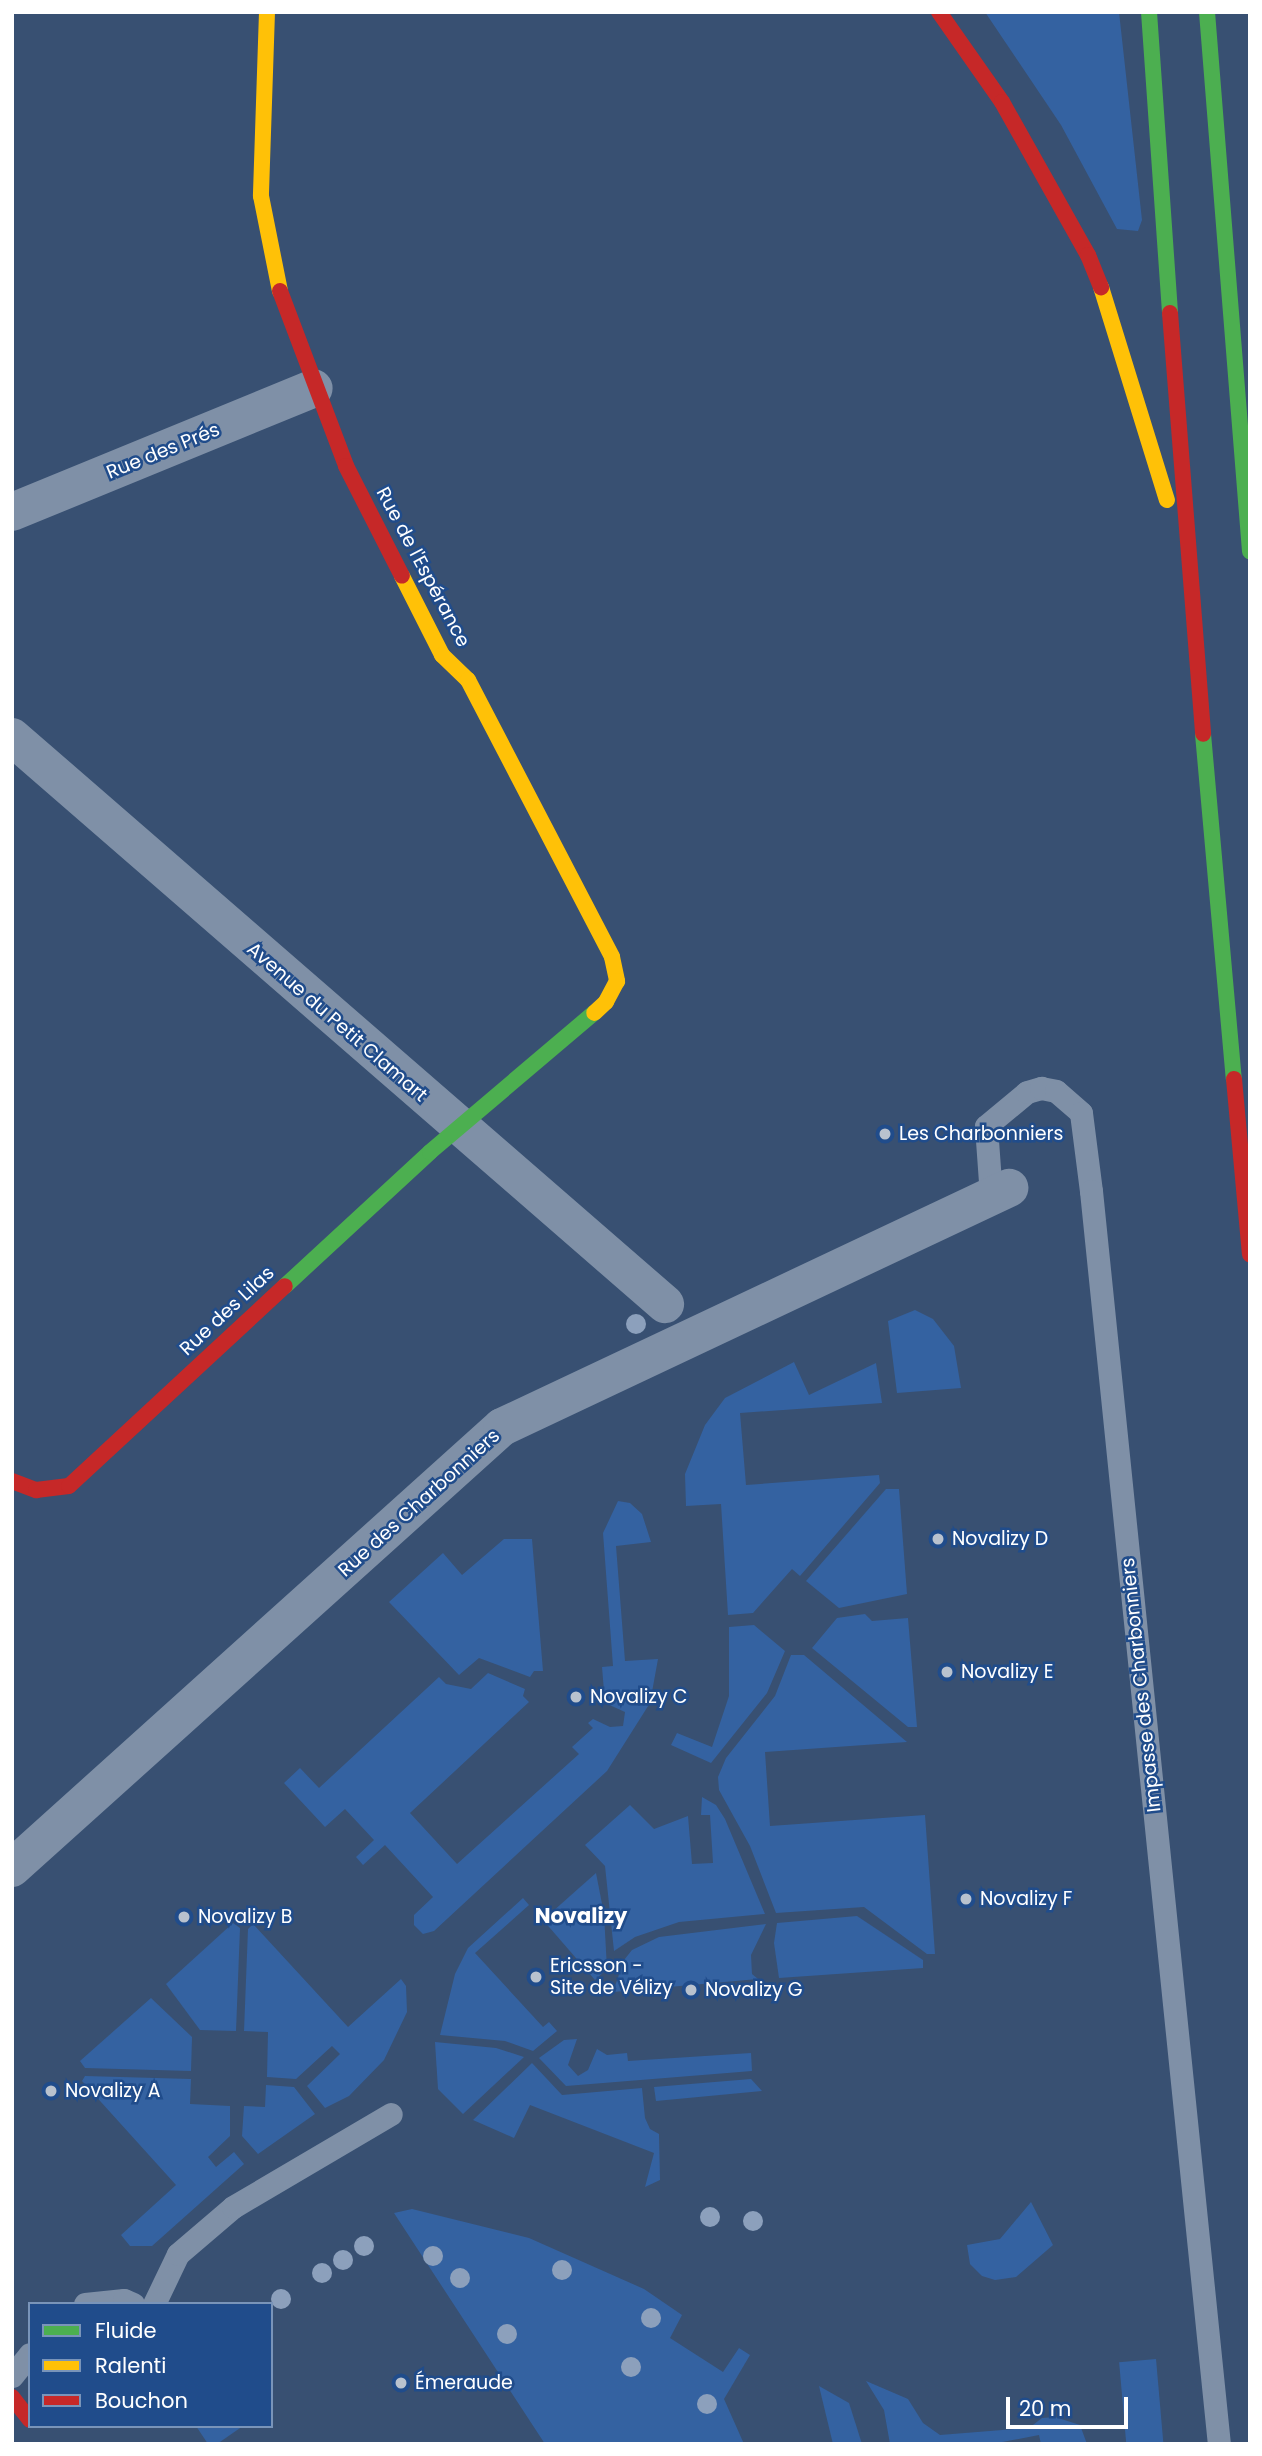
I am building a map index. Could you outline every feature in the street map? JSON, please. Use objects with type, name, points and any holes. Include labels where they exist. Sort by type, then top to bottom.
[{"type":"main road","name":"Rue de l'Espérance","points":[[267,12],[261,196],[283,304],[346,466],[436,644],[468,680],[612,957],[617,981],[606,1002],[458,1127]]},
{"type":"main road","points":[[939,12],[1014,122],[1088,255],[1140,401],[1189,584]]},
{"type":"main road","points":[[1149,12],[1189,584],[1250,1254]]},
{"type":"main road","points":[[1207,12],[1250,551]]},
{"type":"main road","name":"Rue des Lilas","points":[[12,1481],[36,1490],[69,1486],[458,1127]]},
{"type":"main road","points":[[12,2397],[28,2417]]},
{"type":"street","name":"Rue des Prés","points":[[12,512],[314,388]]},
{"type":"street","name":"Avenue du Petit Clamart","points":[[12,737],[665,1304]]},
{"type":"street","name":"Rue des Charbonniers","points":[[12,1868],[502,1427],[1000,1192]]},
{"type":"lane","name":"Impasse des Charbonniers","points":[[1000,1192],[986,1126],[1027,1092],[1041,1088],[1056,1091],[1081,1113],[1091,1191],[1219,2444]]},
{"type":"lane","points":[[155,2302],[178,2254],[233,2207],[391,2114]]},
{"type":"lane","points":[[104,2302],[128,2302]]},
{"type":"lane","points":[[12,2375],[28,2356]]},
{"type":"shaded area","points":[[985,12],[1119,12],[1142,220],[1138,231],[1117,229],[1061,125]]},
{"type":"shaded area","points":[[915,1310],[933,1319],[954,1346],[961,1388],[897,1393],[888,1321]]},
{"type":"shaded area","points":[[794,1362],[809,1395],[876,1363],[882,1403],[740,1413],[746,1485],[879,1475],[880,1483],[800,1576],[792,1569],[753,1613],[728,1615],[721,1504],[686,1506],[685,1474],[705,1425],[725,1398]]},
{"type":"shaded area","points":[[886,1489],[899,1489],[907,1594],[839,1608],[806,1581]]},
{"type":"shaded area","points":[[618,1501],[630,1503],[642,1514],[651,1542],[616,1546],[625,1661],[658,1659],[650,1703],[607,1771],[434,1931],[423,1934],[414,1925],[414,1915],[433,1897],[385,1845],[363,1865],[356,1857],[374,1840],[345,1809],[325,1827],[284,1783],[300,1768],[319,1788],[439,1677],[446,1684],[471,1689],[488,1673],[525,1689],[523,1696],[529,1702],[410,1813],[457,1864],[579,1754],[572,1747],[593,1728],[588,1723],[593,1719],[610,1727],[623,1726],[625,1712],[605,1703],[602,1667],[613,1666],[603,1533]]},
{"type":"shaded area","points":[[504,1539],[532,1539],[543,1671],[534,1671],[530,1677],[479,1658],[459,1675],[389,1602],[443,1553],[462,1575]]},
{"type":"shaded area","points":[[865,1614],[872,1621],[908,1618],[917,1727],[908,1727],[812,1648],[837,1618]]},
{"type":"shaded area","points":[[754,1625],[785,1651],[767,1693],[711,1763],[671,1745],[677,1733],[712,1747],[729,1696],[729,1627]]},
{"type":"shaded area","points":[[791,1655],[804,1655],[907,1742],[765,1752],[770,1826],[925,1815],[935,1954],[927,1954],[864,1907],[776,1913],[750,1846],[719,1790],[718,1777],[726,1758],[775,1696]]},
{"type":"shaded area","points":[[702,1797],[716,1805],[725,1819],[765,1914],[679,1922],[635,1937],[614,1951],[605,1866],[585,1845],[630,1805],[654,1829],[688,1816],[692,1864],[713,1863],[710,1815],[701,1815]]},
{"type":"shaded area","points":[[596,1873],[604,1914],[607,1969],[595,1980],[543,1920]]},
{"type":"shaded area","points":[[523,1898],[529,1905],[475,1953],[543,2027],[549,2022],[557,2031],[533,2051],[505,2041],[440,2035],[455,1974],[468,1948]]},
{"type":"shaded area","points":[[857,1916],[923,1960],[923,1968],[779,1978],[774,1943],[777,1923]]},
{"type":"shaded area","points":[[233,1923],[240,1928],[236,2031],[200,2030],[166,1984]]},
{"type":"shaded area","points":[[253,1924],[348,2027],[401,1979],[406,1986],[407,2012],[384,2060],[349,2096],[325,2108],[307,2086],[340,2054],[332,2046],[296,2079],[267,2077],[268,2032],[244,2031],[248,1929]]},
{"type":"shaded area","points":[[766,1924],[751,1955],[752,1974],[758,1979],[613,1992],[624,1960],[632,1950],[659,1937]]},
{"type":"shaded area","points":[[151,1998],[192,2037],[191,2071],[85,2068],[80,2061]]},
{"type":"shaded area","points":[[577,2039],[568,2065],[578,2076],[588,2070],[597,2049],[607,2055],[627,2053],[628,2061],[751,2053],[752,2071],[566,2086],[539,2058],[564,2040]]},
{"type":"shaded area","points":[[435,2042],[496,2048],[524,2057],[463,2114],[438,2089]]},
{"type":"shaded area","points":[[532,2063],[562,2095],[642,2088],[645,2118],[650,2129],[659,2134],[660,2180],[645,2187],[654,2153],[530,2105],[514,2138],[473,2120]]},
{"type":"shaded area","points":[[85,2076],[191,2079],[190,2104],[230,2106],[230,2136],[208,2157],[216,2167],[234,2152],[244,2164],[152,2246],[130,2246],[121,2235],[176,2185],[82,2081]]},
{"type":"shaded area","points":[[751,2079],[762,2091],[656,2101],[654,2087]]},
{"type":"shaded area","points":[[266,2085],[294,2087],[315,2114],[258,2154],[242,2136],[244,2106],[265,2107]]},
{"type":"shaded area","points":[[1031,2202],[1053,2245],[1016,2277],[995,2280],[982,2276],[970,2264],[967,2245],[1000,2239]]},
{"type":"shaded area","points":[[412,2209],[529,2238],[644,2289],[682,2315],[670,2338],[723,2372],[739,2348],[750,2355],[724,2399],[744,2444],[545,2444],[394,2213]]},
{"type":"shaded area","points":[[1156,2359],[1163,2444],[1126,2444],[1119,2362]]},
{"type":"shaded area","points":[[866,2381],[908,2399],[923,2423],[940,2435],[1029,2428],[1042,2418],[1055,2417],[1080,2425],[1087,2444],[1041,2444],[1039,2435],[992,2444],[890,2444],[884,2410]]},
{"type":"shaded area","points":[[819,2386],[849,2403],[862,2444],[833,2444]]},
{"type":"shaded area","points":[[197,2428],[240,2428],[217,2444],[208,2444]]},
{"type":"traffic: fast","points":[[1149,12],[1170,313]]},
{"type":"traffic: fast","points":[[1207,12],[1250,551]]},
{"type":"traffic: fast","points":[[1203,734],[1234,1079]]},
{"type":"traffic: fast","points":[[285,1286],[430,1152],[594,1013]]},
{"type":"traffic: slow","points":[[267,12],[261,196],[280,291]]},
{"type":"traffic: slow","points":[[1101,287],[1167,500]]},
{"type":"traffic: slow","points":[[402,576],[442,655],[468,680],[612,957],[617,981],[606,1002],[594,1013]]},
{"type":"traffic: jam","points":[[939,12],[1002,102],[1088,255],[1101,287]]},
{"type":"traffic: jam","points":[[280,291],[346,466],[402,576]]},
{"type":"traffic: jam","points":[[1170,313],[1203,734]]},
{"type":"traffic: jam","points":[[1234,1079],[1250,1254]]},
{"type":"traffic: jam","points":[[12,1481],[36,1490],[69,1486],[285,1286]]},
{"type":"traffic: jam","points":[[12,2397],[28,2417]]},
{"type":"place","name":"Les Charbonniers","points":[[885,1134]]},
{"type":"place","name":"Novalizy D","points":[[938,1539]]},
{"type":"place","name":"Novalizy E","points":[[947,1672]]},
{"type":"place","name":"Novalizy C","points":[[576,1697]]},
{"type":"place","name":"Novalizy F","points":[[966,1899]]},
{"type":"place","name":"Novalizy B","points":[[184,1917]]},
{"type":"place","name":"Ericsson - Site de Vélizy","points":[[536,1977]]},
{"type":"place","name":"Novalizy G","points":[[691,1990]]},
{"type":"place","name":"Novalizy A","points":[[51,2091]]},
{"type":"place","name":"Émeraude","points":[[401,2383]]},
{"type":"district","name":"Novalizy","points":[[581,1916]]}]
